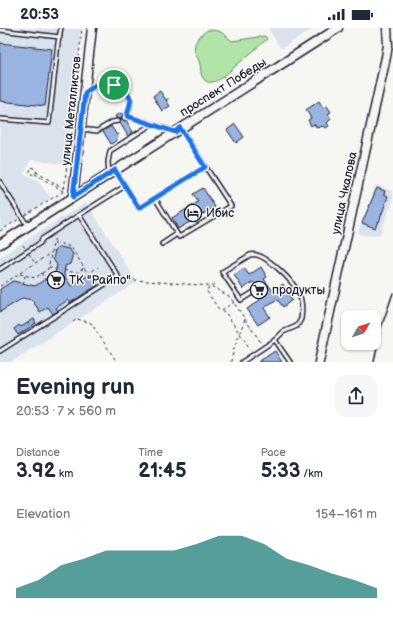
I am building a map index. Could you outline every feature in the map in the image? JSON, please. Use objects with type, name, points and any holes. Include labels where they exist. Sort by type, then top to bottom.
[{"type":"street","name":"улица Металлистов","points":[[73,197],[92,28]]},
{"type":"street","name":"проспект Победы","points":[[0,244],[338,28]]},
{"type":"street","name":"улица Чкалова","points":[[319,362],[386,57],[387,28]]},
{"type":"lane","points":[[0,119],[50,123],[61,28]]},
{"type":"lane","points":[[0,30],[60,36]]},
{"type":"lane","points":[[85,93],[94,86],[102,84],[118,86],[130,96],[131,104],[126,117],[178,130],[205,167],[230,206],[179,238],[155,198]]},
{"type":"lane","points":[[81,129],[97,131],[112,122],[118,122]]},
{"type":"lane","points":[[152,124],[110,151],[108,162],[112,172],[124,186],[139,208],[205,167]]},
{"type":"lane","points":[[0,182],[27,226]]},
{"type":"lane","points":[[0,269],[40,244],[42,239],[124,186]]},
{"type":"lane","points":[[0,351],[118,276],[79,215]]},
{"type":"lane","points":[[162,244],[177,234]]},
{"type":"lane","points":[[242,362],[275,340],[286,330],[299,324],[302,319],[299,295],[290,280],[261,256],[257,254],[250,255],[222,272],[241,300],[257,290]]},
{"type":"lane","points":[[275,340],[290,362]]},
{"type":"path","points":[[0,231],[63,191],[82,28]]},
{"type":"path","points":[[166,100],[171,97]]},
{"type":"path","points":[[116,135],[121,132]]},
{"type":"path","points":[[63,191],[35,174],[34,176],[29,173],[32,168],[37,170],[36,172],[64,188]]},
{"type":"path","points":[[19,274],[35,278],[48,269],[57,230]]},
{"type":"path","points":[[54,242],[58,248]]},
{"type":"path","points":[[54,242],[71,247],[88,274],[98,267]]},
{"type":"path","points":[[0,286],[51,253]]},
{"type":"path","points":[[49,267],[56,268]]},
{"type":"path","points":[[64,270],[76,273],[84,268]]},
{"type":"path","points":[[41,273],[45,280]]},
{"type":"path","points":[[23,284],[25,276]]},
{"type":"path","points":[[118,276],[120,279],[211,286],[230,297],[264,347]]},
{"type":"path","points":[[214,284],[206,290],[218,308],[225,312],[254,354]]},
{"type":"path","points":[[222,310],[240,298]]},
{"type":"path","points":[[231,362],[234,348],[245,318]]},
{"type":"path","points":[[73,322],[78,319],[91,323],[117,362]]},
{"type":"shaded area","points":[[0,28],[81,29],[65,164],[31,160],[24,174],[37,180],[51,198],[0,230]]},
{"type":"shaded area","points":[[268,28],[314,28],[281,49]]},
{"type":"shaded area","points":[[376,185],[393,192],[393,200],[379,236],[359,235],[359,229]]},
{"type":"shaded area","points":[[86,202],[137,282],[11,362],[0,362],[0,257]]},
{"type":"green space","points":[[208,30],[222,32],[232,41],[265,36],[267,39],[223,77],[214,82],[209,82],[202,76],[200,62],[194,48],[198,39]]},
{"type":"building","points":[[0,43],[52,49],[45,106],[0,101]]},
{"type":"building","points":[[160,91],[170,106],[162,111],[153,96]]},
{"type":"building","points":[[319,101],[324,109],[327,106],[331,112],[328,114],[331,119],[327,123],[329,126],[325,128],[323,126],[317,128],[314,124],[311,126],[308,120],[311,118],[306,110]]},
{"type":"building","points":[[121,113],[123,115],[121,120],[126,120],[133,132],[128,136],[120,123],[121,119],[116,118],[115,116]]},
{"type":"building","points":[[235,124],[244,137],[236,143],[227,130]]},
{"type":"building","points":[[111,126],[118,137],[117,140],[111,144],[103,131]]},
{"type":"building","name":"Ибис","points":[[203,188],[215,207],[178,229],[172,218],[198,202],[193,194]]},
{"type":"building","points":[[377,188],[385,191],[384,194],[388,196],[379,222],[378,221],[375,228],[362,223]]},
{"type":"building","name":"ТК \"Райпо\"","points":[[60,247],[69,249],[73,254],[70,264],[65,266],[64,275],[71,286],[87,276],[93,278],[98,285],[70,303],[68,300],[56,308],[58,311],[53,314],[48,307],[40,312],[32,300],[23,298],[0,312],[0,289],[13,281],[35,286],[55,273],[57,265],[53,259],[55,250]]},
{"type":"building","points":[[261,267],[267,277],[264,279],[273,291],[283,284],[292,300],[283,307],[277,299],[264,308],[270,317],[258,325],[247,309],[260,300],[259,298],[263,296],[260,289],[253,282],[243,289],[234,275],[244,268],[249,275]]},
{"type":"building","points":[[34,319],[36,323],[18,335],[14,329],[19,325],[21,327]]},
{"type":"building","points":[[275,351],[282,362],[258,362]]},
{"type":"railway","points":[[374,362],[381,328],[393,293]]},
{"type":"place","name":"Ибис","points":[[193,213]]},
{"type":"place","name":"ТК \"Райпо\"","points":[[56,280]]},
{"type":"place","name":"продукты","points":[[259,290]]},
{"type":"route","points":[[102,84],[114,85],[123,89],[130,96],[131,104],[127,116],[175,132],[180,128],[205,167],[139,208],[115,170],[73,197],[85,93],[94,86],[102,84]]}]
